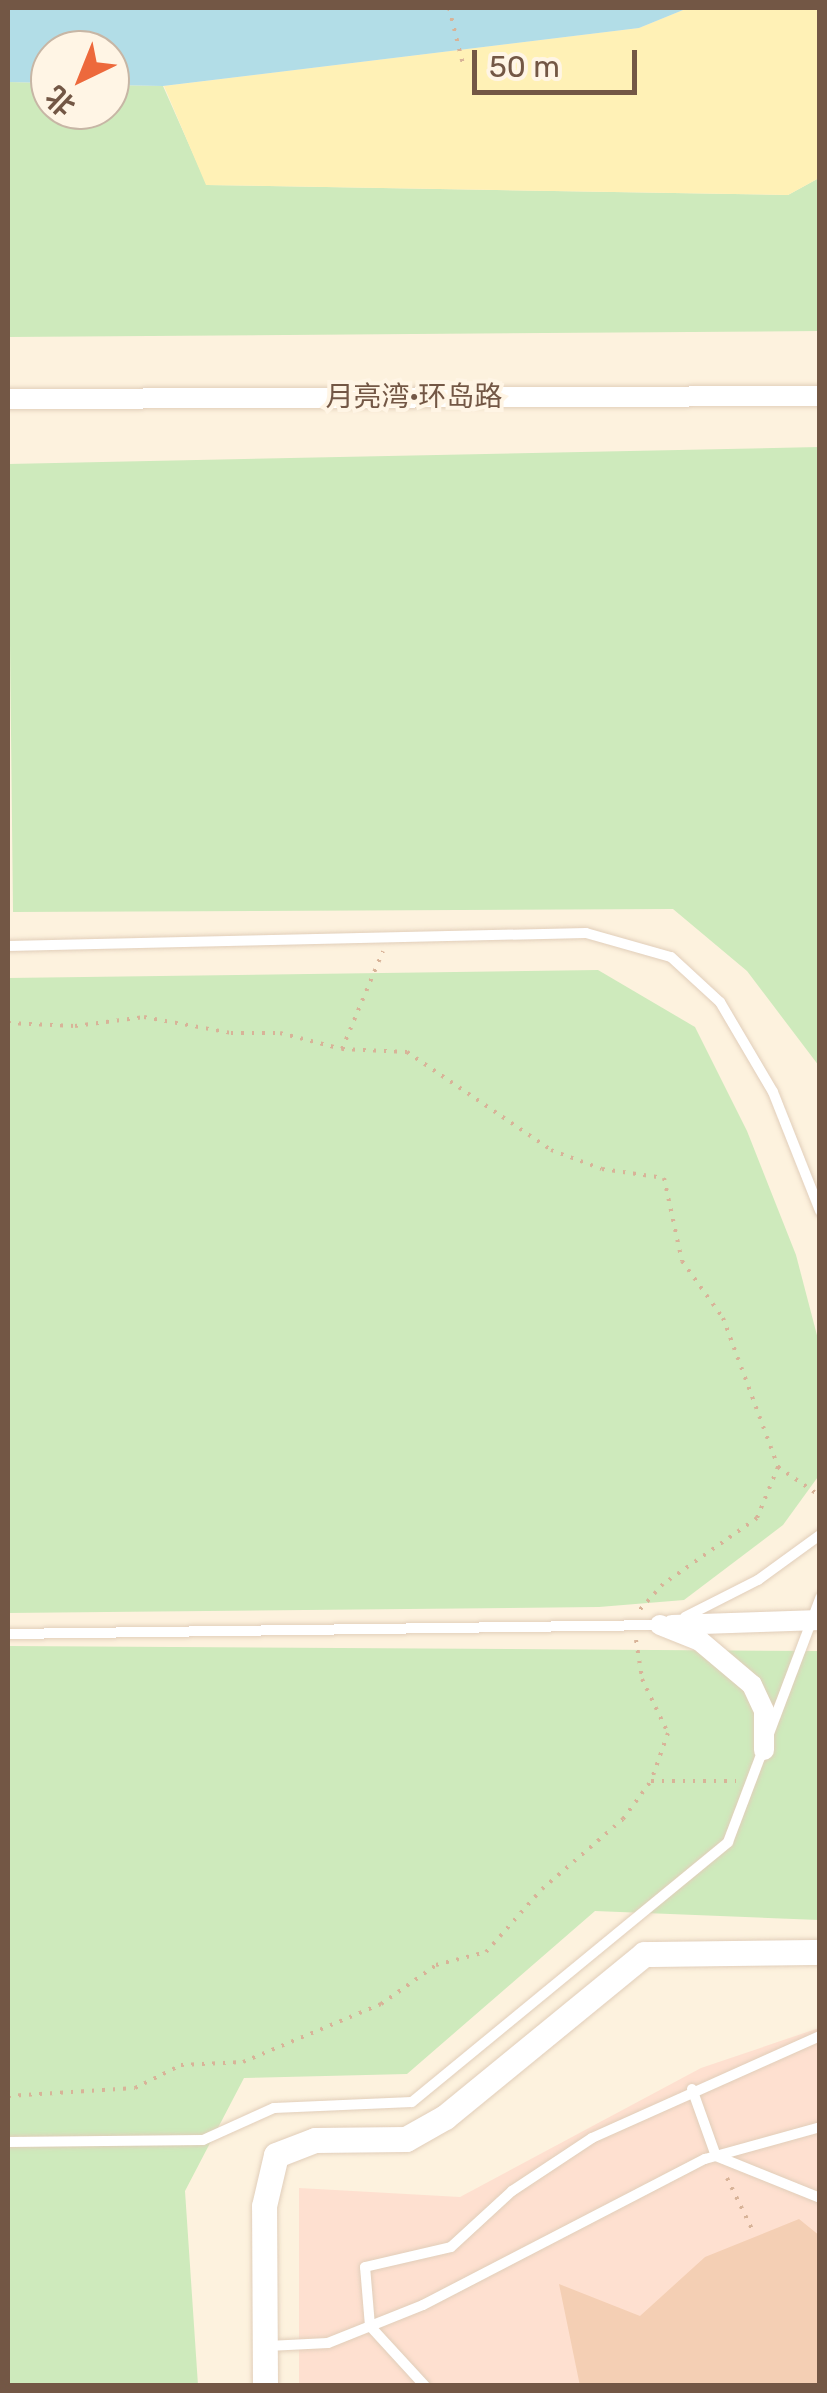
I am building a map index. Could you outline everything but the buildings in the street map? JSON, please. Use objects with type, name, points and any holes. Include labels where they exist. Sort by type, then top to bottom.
[{"type":"street","name":"月亮湾·环岛路","points":[[8,399],[820,396]]},
{"type":"street","points":[[660,1626],[816,1620]]},
{"type":"street","points":[[660,1626],[700,1640],[752,1685],[764,1711],[764,1750]]},
{"type":"street","points":[[265,2386],[264,2206],[276,2155],[314,2140],[406,2138],[419,2132],[644,1954],[820,1952]]},
{"type":"lane","points":[[8,946],[586,933],[671,957],[720,1002],[773,1092],[820,1210]]},
{"type":"lane","points":[[8,1634],[660,1626],[758,1580],[820,1534]]},
{"type":"lane","points":[[8,2142],[203,2140],[274,2108],[412,2102],[728,1842],[816,1620],[820,1598]]},
{"type":"lane","points":[[425,2386],[370,2326],[365,2268],[451,2247],[512,2191],[592,2138],[692,2089],[820,2036]]},
{"type":"lane","points":[[692,2089],[716,2156],[820,2198]]},
{"type":"lane","points":[[265,2346],[328,2342],[370,2326],[716,2156],[820,2127]]},
{"type":"path","points":[[449,8],[464,68]]},
{"type":"path","points":[[342,1048],[372,991],[386,938]]},
{"type":"path","points":[[8,1023],[75,1026],[144,1017],[231,1034],[280,1034],[342,1048],[407,1052],[551,1150],[602,1169],[664,1178],[682,1262],[723,1318],[778,1467],[820,1496]]},
{"type":"path","points":[[8,2096],[134,2088],[182,2065],[243,2062],[381,2004],[436,1966],[486,1952],[542,1888],[623,1818],[651,1781],[668,1733],[642,1679],[634,1626],[639,1608],[662,1584],[757,1518],[778,1467]]},
{"type":"path","points":[[651,1781],[694,1785],[717,1777],[751,1785]]},
{"type":"path","points":[[716,2156],[754,2233]]},
{"type":"shaded area","points":[[819,2028],[819,2385],[299,2386],[299,2188],[460,2197],[701,2068]]},
{"type":"green space","points":[[8,82],[30,83],[30,130],[130,130],[130,85],[163,86],[207,185],[788,195],[819,178],[819,331],[8,337]]},
{"type":"green space","points":[[819,447],[819,1066],[747,971],[673,909],[13,912],[8,464]]},
{"type":"green space","points":[[598,970],[695,1027],[747,1131],[796,1255],[819,1343],[820,1474],[783,1525],[684,1600],[599,1607],[8,1613],[8,978]]},
{"type":"green space","points":[[8,1646],[819,1651],[819,1920],[595,1911],[407,2074],[244,2078],[185,2191],[198,2385],[8,2386]]},
{"type":"sand","points":[[688,8],[819,8],[819,178],[788,195],[206,185],[164,86],[639,28]]},
{"type":"water","points":[[8,8],[688,8],[639,28],[163,86],[130,85],[130,30],[30,30],[30,83],[8,82]]}]
